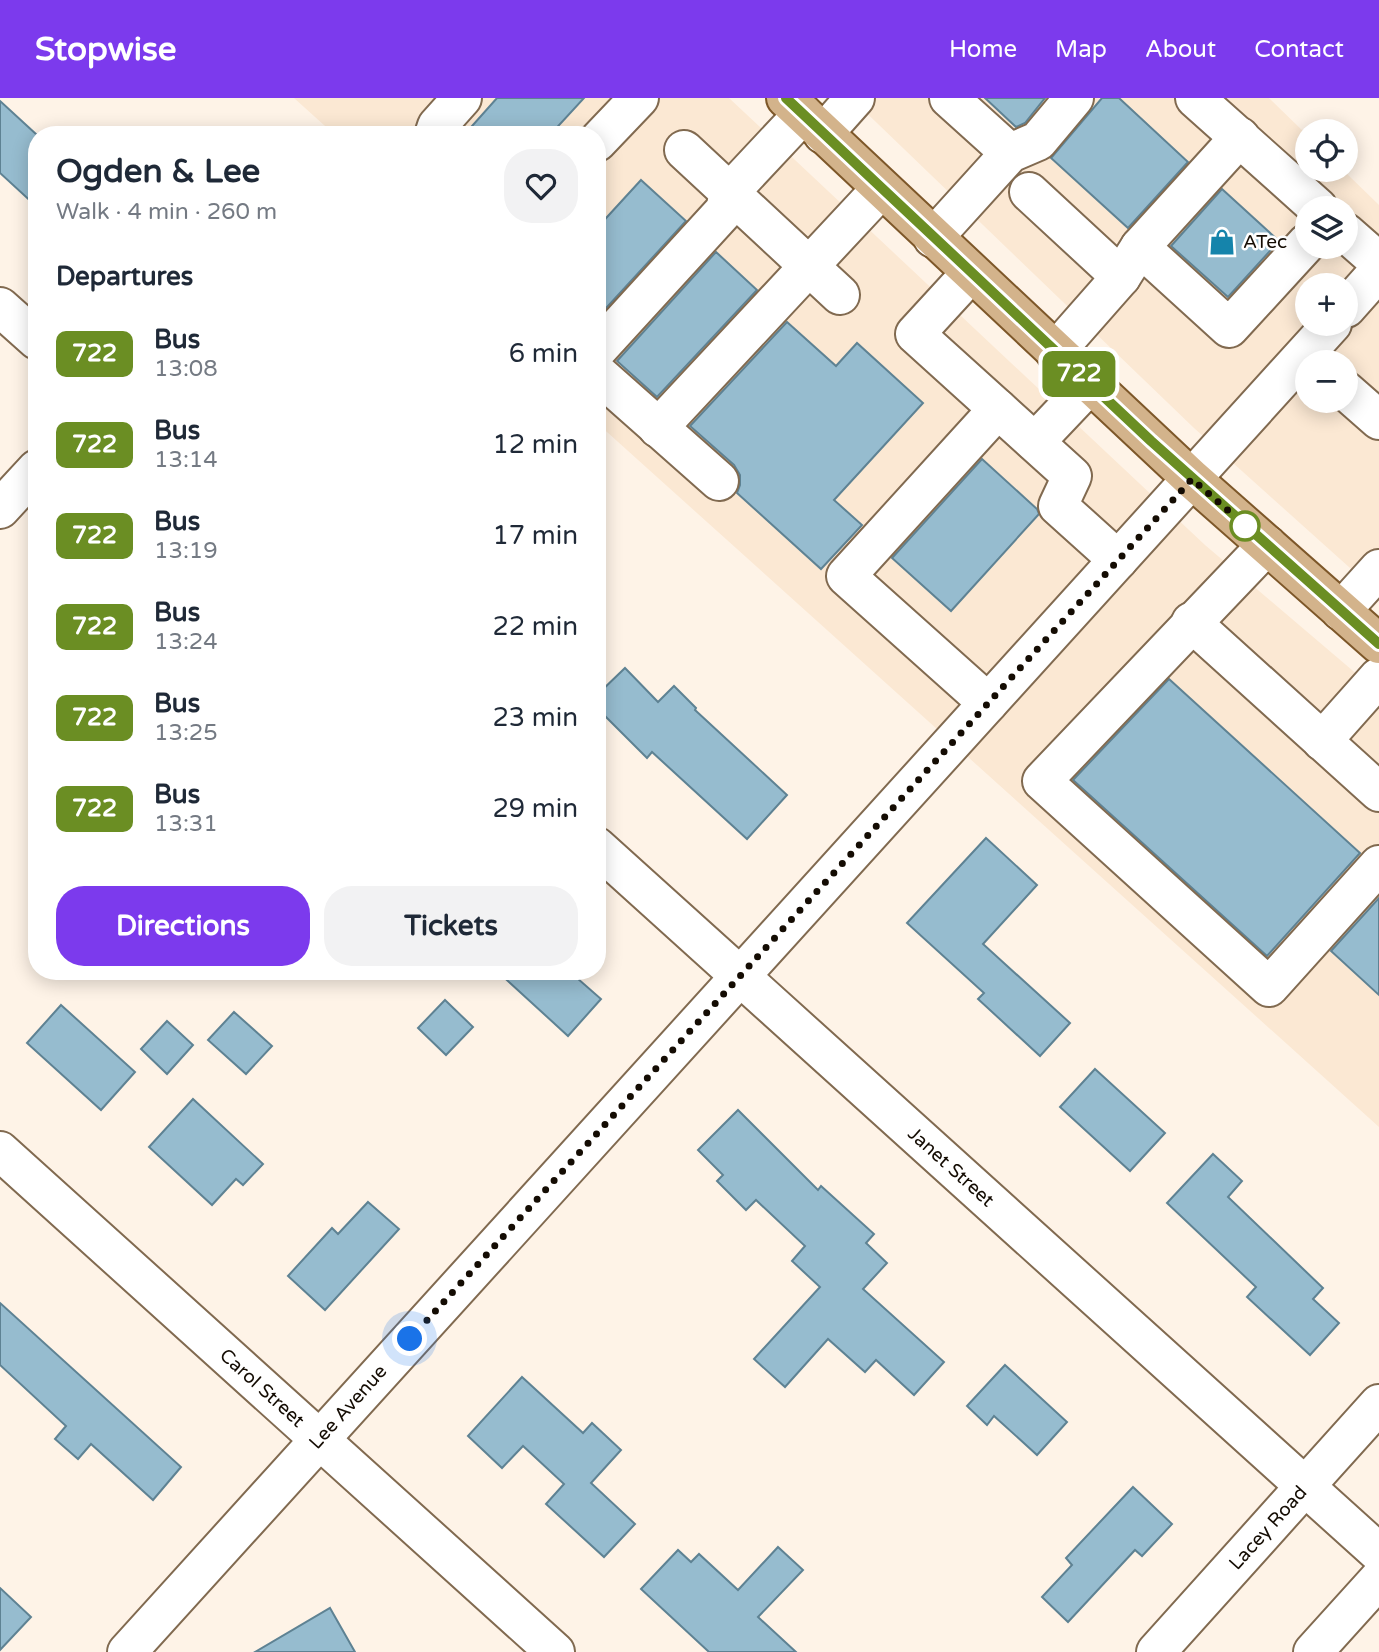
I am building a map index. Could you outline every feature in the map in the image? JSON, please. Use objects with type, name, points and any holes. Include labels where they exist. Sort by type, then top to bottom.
[{"type":"main road","points":[[804,115],[1192,479],[1379,644]]},
{"type":"street","points":[[437,126],[462,98]]},
{"type":"street","points":[[606,133],[639,98]]},
{"type":"street","points":[[606,340],[725,210],[729,193],[804,115],[855,98]]},
{"type":"street","points":[[949,98],[1010,153]]},
{"type":"street","points":[[933,238],[1010,153],[1038,141],[1074,98]]},
{"type":"street","points":[[1195,98],[1305,196]]},
{"type":"street","points":[[1055,352],[1240,137]]},
{"type":"street","points":[[684,150],[840,295]]},
{"type":"street","points":[[659,428],[881,189]]},
{"type":"street","points":[[1029,192],[1229,328],[1295,256]]},
{"type":"street","points":[[1358,244],[1379,262]]},
{"type":"street","points":[[1358,295],[1379,271]]},
{"type":"street","points":[[971,273],[915,334],[1072,476],[1058,506],[1118,560]]},
{"type":"street","points":[[0,307],[28,332]]},
{"type":"street","name":"Lee Avenue","points":[[127,1652],[739,975],[1192,479],[1295,372]]},
{"type":"street","points":[[606,381],[719,481]]},
{"type":"street","points":[[1035,442],[1090,384]]},
{"type":"street","points":[[1358,402],[1379,420]]},
{"type":"street","points":[[988,703],[846,576],[998,409]]},
{"type":"street","points":[[0,509],[28,479]]},
{"type":"street","points":[[1267,545],[1042,781],[1269,987],[1379,865]]},
{"type":"street","points":[[1341,611],[1379,569]]},
{"type":"street","points":[[1191,622],[1379,792]]},
{"type":"street","points":[[1322,741],[1379,677]]},
{"type":"street","name":"Janet Street","points":[[606,855],[1379,1552]]},
{"type":"street","name":"Carol Street","points":[[0,1151],[555,1652]]},
{"type":"street","name":"Lacey Road","points":[[1156,1652],[1379,1404]]},
{"type":"street","points":[[1313,1652],[1379,1579]]},
{"type":"shaded area","points":[[294,98],[729,98],[1205,545],[1379,693],[1379,1127],[606,431],[606,126],[325,126]]},
{"type":"shaded area","points":[[851,98],[1269,98],[1295,123],[1295,182],[1355,182],[1379,205],[1379,594],[1194,428]]},
{"type":"building","points":[[497,98],[584,98],[558,126],[472,126]]},
{"type":"building","points":[[985,98],[1045,98],[1025,123],[1016,127]]},
{"type":"building","points":[[1102,98],[1119,98],[1188,162],[1128,228],[1051,158]]},
{"type":"building","points":[[0,101],[28,127],[28,199],[0,173]]},
{"type":"building","points":[[641,180],[686,221],[606,308],[606,218]]},
{"type":"building","name":"ATec","points":[[1222,189],[1279,241],[1228,297],[1171,246]]},
{"type":"building","points":[[716,252],[757,290],[657,397],[617,361]]},
{"type":"building","points":[[787,322],[836,366],[857,343],[923,403],[834,500],[862,525],[821,569],[737,493],[740,475],[734,465],[690,426]]},
{"type":"building","points":[[982,459],[1037,509],[1039,514],[951,611],[892,558]]},
{"type":"building","points":[[625,668],[658,702],[674,686],[695,710],[787,795],[747,839],[652,752],[647,758],[606,717],[606,686]]},
{"type":"building","points":[[1169,679],[1360,853],[1267,956],[1073,780]]},
{"type":"building","points":[[986,838],[1037,885],[983,944],[1070,1023],[1040,1056],[978,999],[984,993],[907,923]]},
{"type":"building","points":[[1379,898],[1379,995],[1331,951]]},
{"type":"building","points":[[507,980],[579,980],[601,999],[568,1036]]},
{"type":"building","points":[[445,1000],[473,1027],[446,1055],[418,1028]]},
{"type":"building","points":[[61,1005],[135,1072],[101,1110],[27,1043]]},
{"type":"building","points":[[234,1012],[272,1046],[246,1074],[208,1040]]},
{"type":"building","points":[[167,1021],[193,1045],[167,1074],[141,1049]]},
{"type":"building","points":[[1095,1069],[1165,1133],[1130,1171],[1060,1107]]},
{"type":"building","points":[[193,1099],[263,1164],[243,1185],[236,1179],[212,1205],[149,1147]]},
{"type":"building","points":[[738,1110],[818,1190],[821,1186],[874,1234],[866,1243],[887,1263],[863,1289],[944,1362],[914,1395],[876,1360],[865,1372],[828,1339],[785,1387],[754,1359],[820,1287],[792,1261],[805,1246],[756,1200],[746,1210],[717,1181],[723,1175],[698,1150]]},
{"type":"building","points":[[1213,1154],[1242,1181],[1228,1197],[1323,1288],[1313,1299],[1339,1323],[1310,1355],[1247,1297],[1256,1287],[1167,1203]]},
{"type":"building","points":[[368,1202],[399,1229],[325,1310],[288,1276],[332,1228],[338,1234]]},
{"type":"building","points":[[0,1303],[181,1467],[153,1500],[91,1444],[78,1459],[55,1439],[66,1426],[0,1365]]},
{"type":"building","points":[[1005,1365],[1067,1422],[1037,1455],[994,1416],[987,1425],[967,1406]]},
{"type":"building","points":[[522,1377],[583,1433],[592,1423],[621,1450],[591,1483],[635,1524],[604,1557],[546,1504],[564,1484],[523,1446],[502,1468],[468,1436]]},
{"type":"building","points":[[1133,1487],[1172,1524],[1142,1556],[1135,1550],[1068,1622],[1042,1597],[1072,1565],[1066,1558]]},
{"type":"building","points":[[778,1547],[803,1570],[758,1617],[796,1652],[709,1652],[641,1589],[678,1550],[691,1562],[699,1554],[738,1590]]},
{"type":"building","points":[[0,1588],[31,1617],[0,1650]]},
{"type":"building","points":[[330,1608],[355,1652],[255,1652]]},
{"type":"bus line","name":"722","points":[[786,98],[1192,479],[1379,644]]},
{"type":"place","name":"ATec","points":[[1222,242]]},
{"type":"route","points":[[410,1339],[1192,479],[1248,528],[1245,526]]}]
